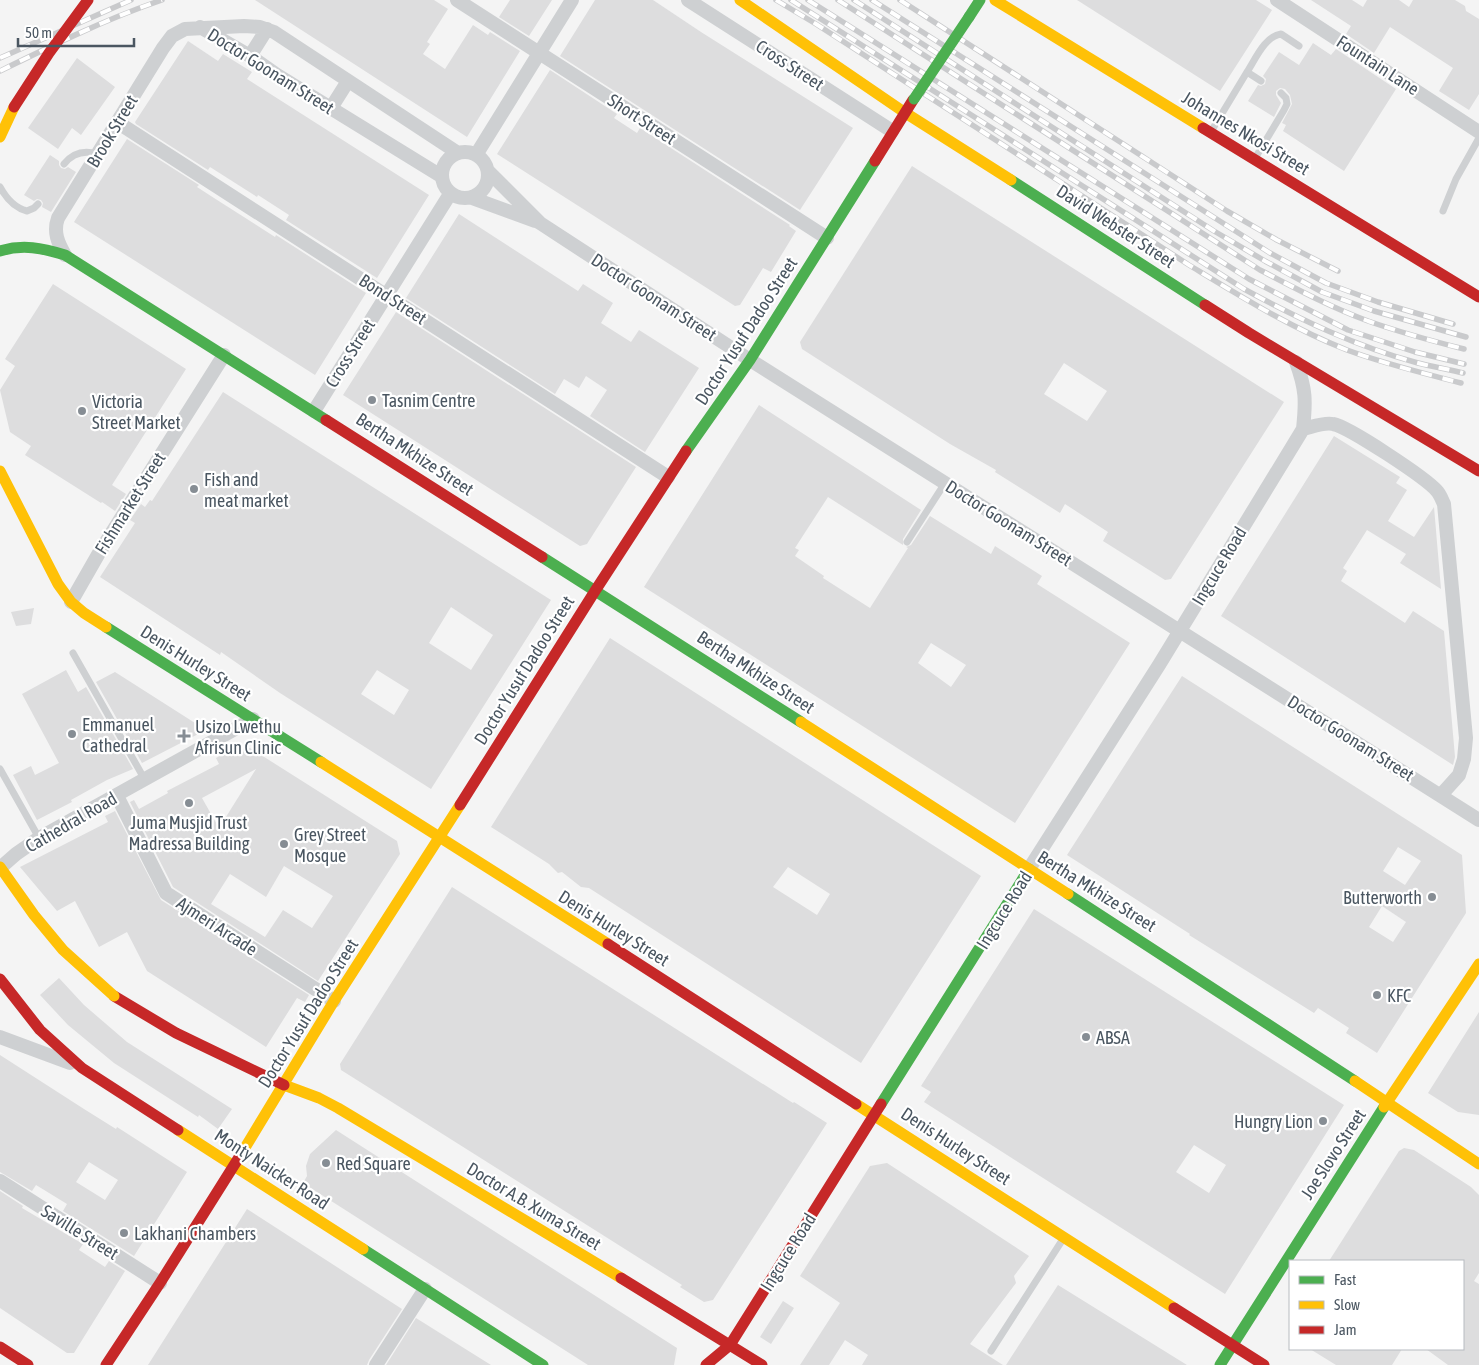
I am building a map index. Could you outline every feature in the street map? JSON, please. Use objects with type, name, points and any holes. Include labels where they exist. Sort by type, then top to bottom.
[{"type":"main road","points":[[0,137],[14,107],[49,53],[88,0]]},
{"type":"main road","name":"David Webster Street","points":[[740,0],[904,112],[1296,362],[1479,471]]},
{"type":"main road","name":"Doctor Yusuf Dadoo Street","points":[[106,1365],[160,1283],[334,1001],[595,591],[668,477],[750,360],[904,112],[980,0]]},
{"type":"main road","name":"Johannes Nkosi Street","points":[[995,0],[1479,297]]},
{"type":"main road","name":"Bertha Mkhize Street","points":[[0,251],[20,245],[44,248],[66,255],[314,411],[1163,954],[1479,1164]]},
{"type":"main road","name":"Denis Hurley Street","points":[[0,471],[58,584],[71,602],[84,614],[440,837],[1264,1365]]},
{"type":"main road","name":"Doctor A.B. Xuma Street","points":[[0,867],[34,915],[64,950],[114,996],[141,1015],[174,1034],[338,1108],[762,1365]]},
{"type":"main road","name":"Ingcuce Road","points":[[706,1365],[730,1344],[1029,869]]},
{"type":"main road","name":"Joe Slovo Street","points":[[1220,1365],[1388,1102],[1479,964]]},
{"type":"main road","name":"Monty Naicker Road","points":[[3,987],[40,1030],[82,1068],[543,1365]]},
{"type":"main road","points":[[0,1347],[28,1365]]},
{"type":"street","name":"Short Street","points":[[457,0],[827,238]]},
{"type":"street","points":[[476,155],[572,0]]},
{"type":"street","name":"Cross Street","points":[[688,0],[892,131]]},
{"type":"street","name":"Fountain Lane","points":[[1277,0],[1479,132]]},
{"type":"street","name":"Doctor Goonam Street","points":[[199,27],[244,26],[267,29],[281,36],[458,153]]},
{"type":"street","name":"Doctor Goonam Street","points":[[199,27],[250,56],[441,176]]},
{"type":"street","name":"Brook Street","points":[[66,255],[59,245],[56,233],[58,218],[163,48],[172,36],[185,29],[199,27]]},
{"type":"street","points":[[250,56],[267,29]]},
{"type":"street","points":[[331,108],[348,81]]},
{"type":"street","name":"Bond Street","points":[[117,122],[668,477]]},
{"type":"street","points":[[470,152],[476,155],[484,161],[488,171],[540,223],[472,198],[460,198],[450,194],[444,186],[441,176],[446,162],[451,156],[458,153],[470,152]]},
{"type":"street","points":[[472,198],[478,195],[487,184],[488,171]]},
{"type":"street","name":"Cross Street","points":[[314,411],[450,194]]},
{"type":"street","name":"Doctor Goonam Street","points":[[540,223],[750,360],[1479,820]]},
{"type":"street","name":"Fishmarket Street","points":[[71,602],[99,553],[224,355]]},
{"type":"street","name":"Ingcuce Road","points":[[1029,869],[1100,759],[1303,429],[1306,399],[1303,380],[1296,362]]},
{"type":"street","points":[[1303,429],[1322,424],[1333,424],[1351,432],[1427,481],[1438,492],[1444,504],[1466,738],[1464,759],[1459,775],[1441,795]]},
{"type":"street","name":"Cathedral Road","points":[[0,867],[40,838],[253,719]]},
{"type":"street","name":"Ajmeri Arcade","points":[[117,796],[166,893],[334,1001]]},
{"type":"street","points":[[0,1037],[82,1068]]},
{"type":"street","name":"Saville Street","points":[[0,1181],[160,1283]]},
{"type":"street","points":[[376,1365],[425,1289]]},
{"type":"lane","points":[[1211,132],[1247,72],[1274,34],[1280,34],[1299,46]]},
{"type":"lane","points":[[1247,72],[1260,80]]},
{"type":"lane","points":[[1255,159],[1287,104],[1286,98],[1281,93]]},
{"type":"lane","points":[[1443,211],[1456,179],[1479,138]]},
{"type":"lane","points":[[64,164],[69,158],[78,153],[98,154]]},
{"type":"lane","points":[[0,187],[5,196],[18,208],[27,210],[34,208],[38,204]]},
{"type":"lane","points":[[907,542],[945,482]]},
{"type":"lane","points":[[73,653],[145,780]]},
{"type":"lane","points":[[0,769],[40,838]]},
{"type":"lane","points":[[990,1351],[1064,1236]]},
{"type":"building","points":[[255,0],[434,0],[448,9],[427,42],[430,44],[423,54],[445,69],[473,25],[488,35],[490,32],[520,51],[467,137]]},
{"type":"building","points":[[510,0],[552,0],[529,36],[499,17]]},
{"type":"building","points":[[595,0],[653,0],[853,128],[800,210],[560,56]]},
{"type":"building","points":[[1077,0],[1256,0],[1272,10],[1220,91]]},
{"type":"building","points":[[1311,0],[1352,0],[1363,7],[1367,0],[1399,0],[1409,7],[1413,0],[1455,0],[1465,6],[1466,11],[1479,19],[1479,94],[1469,110],[1439,91],[1453,68],[1390,27],[1374,53],[1346,34],[1351,26]]},
{"type":"building","points":[[188,41],[218,61],[223,54],[252,72],[247,79],[429,195],[377,278],[286,220],[289,215],[258,195],[257,197],[210,167],[208,170],[136,124],[135,122]]},
{"type":"building","points":[[1313,43],[1331,55],[1336,49],[1396,89],[1344,171],[1283,131],[1286,125],[1282,123],[1292,104],[1290,95],[1285,89],[1280,88],[1276,91],[1276,95],[1281,103],[1274,117],[1248,101],[1258,85],[1265,84],[1266,79],[1263,76],[1279,52],[1299,65]]},
{"type":"building","points":[[77,58],[115,87],[81,135],[72,128],[58,149],[28,128]]},
{"type":"building","points":[[550,70],[617,114],[614,118],[637,133],[640,128],[790,225],[796,231],[771,272],[763,268],[740,305],[735,306],[497,154]]},
{"type":"building","points":[[127,139],[199,185],[197,187],[214,198],[366,293],[315,375],[74,222]]},
{"type":"building","points":[[50,155],[59,161],[61,168],[65,169],[68,167],[76,172],[51,212],[42,207],[43,203],[41,200],[37,199],[34,201],[24,195]]},
{"type":"building","points":[[912,166],[1284,402],[1171,579],[1165,580],[1103,541],[1108,532],[1065,504],[1060,513],[995,472],[996,470],[950,444],[802,349],[800,342]],"holes":[[[1064,363],[1107,391],[1087,421],[1044,394]]]},
{"type":"building","points":[[459,214],[578,291],[583,284],[613,303],[601,323],[631,342],[639,330],[699,368],[645,452],[590,416],[607,390],[586,376],[579,388],[564,379],[555,394],[406,298]]},
{"type":"building","name":"Victoria Street Market","points":[[53,284],[186,369],[112,485],[126,494],[115,511],[25,455],[31,446],[10,432],[0,390],[15,366],[5,359]]},
{"type":"building","points":[[396,312],[636,467],[587,544],[580,546],[343,395]]},
{"type":"building","points":[[223,392],[551,600],[431,789],[280,693],[221,652],[220,655],[100,577],[135,523],[130,520],[141,504],[145,507],[150,500],[152,501]],"holes":[[[451,607],[493,635],[471,670],[429,643]],[[377,670],[409,690],[394,715],[361,694]]]},
{"type":"building","points":[[759,405],[921,510],[903,539],[903,545],[828,497],[795,548],[799,550],[795,556],[824,576],[823,578],[870,608],[908,548],[906,547],[911,545],[930,516],[991,554],[995,546],[1042,576],[1037,584],[1130,643],[1015,823],[644,587]],"holes":[[[931,643],[966,665],[951,687],[918,663]]]},
{"type":"building","points":[[1334,436],[1400,477],[1396,483],[1407,490],[1388,521],[1414,537],[1434,507],[1441,589],[1400,563],[1406,554],[1367,530],[1343,568],[1347,571],[1341,581],[1405,623],[1413,611],[1444,631],[1455,757],[1453,765],[1221,616]]},
{"type":"building","points":[[34,608],[31,624],[16,626],[11,612]]},
{"type":"building","points":[[610,638],[981,876],[861,1063],[589,888],[581,887],[562,872],[558,873],[549,864],[491,827]],"holes":[[[788,867],[830,894],[817,915],[773,887]]]},
{"type":"building","name":"Emmanuel Cathedral","points":[[66,670],[78,692],[86,687],[133,769],[107,780],[71,800],[72,802],[37,820],[13,775],[31,766],[35,775],[59,763],[22,694]]},
{"type":"building","points":[[115,672],[206,730],[142,763],[96,682]]},
{"type":"building","points":[[1182,676],[1462,855],[1466,913],[1377,1053],[1346,1033],[1349,1028],[1318,1008],[1314,1013],[1189,935],[1067,855]],"holes":[[[1398,847],[1421,861],[1405,885],[1383,871]],[[1382,906],[1406,922],[1393,942],[1369,927]]]},
{"type":"building","points":[[235,747],[250,748],[397,841],[400,854],[318,981],[173,887],[130,802],[134,800],[139,809],[168,793],[167,791],[219,764],[216,758]],"holes":[[[256,769],[219,828],[202,798]],[[284,866],[333,896],[312,928],[283,910],[265,937],[211,904],[230,874],[266,897]]]},
{"type":"building","points":[[115,811],[161,900],[309,995],[305,1002],[297,998],[266,1047],[147,971],[127,932],[99,947],[75,901],[57,911],[20,867],[108,822],[105,816]]},
{"type":"building","points":[[452,887],[827,1123],[713,1300],[704,1302],[680,1287],[682,1285],[341,1070],[340,1064]]},
{"type":"building","points":[[1034,909],[1344,1105],[1225,1294],[924,1102],[931,1092],[921,1086]],"holes":[[[1194,1145],[1226,1165],[1209,1193],[1176,1172]]]},
{"type":"building","points":[[59,978],[84,1005],[127,1042],[232,1109],[218,1129],[199,1115],[198,1117],[114,1063],[68,1025],[40,995]]},
{"type":"building","points":[[1479,1012],[1479,1115],[1458,1112],[1428,1093]]},
{"type":"building","points":[[0,1055],[187,1172],[134,1256],[63,1211],[67,1204],[36,1185],[32,1191],[0,1172]],"holes":[[[89,1162],[118,1180],[105,1200],[76,1182]]]},
{"type":"building","points":[[336,1130],[677,1348],[674,1365],[588,1365],[303,1183],[307,1176],[306,1166],[310,1154]]},
{"type":"building","points":[[1404,1148],[1414,1150],[1471,1187],[1479,1195],[1479,1273],[1474,1281],[1479,1284],[1479,1365],[1448,1365],[1427,1350],[1464,1350],[1464,1260],[1330,1260],[1399,1151]]},
{"type":"building","points":[[887,1163],[1029,1256],[1014,1276],[1016,1283],[970,1344],[1003,1365],[862,1365],[868,1355],[845,1340],[829,1365],[800,1365],[840,1303],[800,1276],[870,1166]]},
{"type":"building","points":[[0,1191],[23,1206],[22,1208],[83,1244],[79,1250],[105,1267],[109,1261],[125,1271],[74,1353],[67,1353],[0,1308]]},
{"type":"building","points":[[247,1209],[402,1309],[367,1365],[148,1365]]},
{"type":"building","points":[[1058,1285],[1187,1365],[1006,1365]]},
{"type":"building","points":[[783,1301],[794,1308],[771,1344],[760,1337]]},
{"type":"building","points":[[416,1318],[467,1350],[491,1365],[386,1365]]},
{"type":"building","points":[[1312,1350],[1401,1350],[1392,1365],[1336,1365]]},
{"type":"railway","points":[[0,58],[131,0]]},
{"type":"railway","points":[[0,71],[100,24],[162,0]]},
{"type":"railway","points":[[776,0],[1189,265],[1266,311],[1306,332],[1347,350],[1461,383]]},
{"type":"railway","points":[[791,0],[1244,289],[1307,321],[1373,349],[1463,373]]},
{"type":"railway","points":[[808,0],[1249,279],[1348,330],[1415,352],[1464,364]]},
{"type":"railway","points":[[838,0],[1260,270],[1354,316],[1392,329],[1464,349]]},
{"type":"railway","points":[[854,0],[1214,231],[1265,261],[1322,292],[1374,311],[1466,337]]},
{"type":"railway","points":[[872,0],[1270,253],[1326,283],[1378,302],[1453,324]]},
{"type":"railway","points":[[900,0],[1227,211],[1277,240],[1338,271]]},
{"type":"traffic: fast","points":[[969,17],[980,0]]},
{"type":"traffic: fast","points":[[914,99],[969,17]]},
{"type":"traffic: fast","points":[[686,451],[750,360],[875,161]]},
{"type":"traffic: fast","points":[[1011,180],[1205,305]]},
{"type":"traffic: fast","points":[[0,251],[25,247],[48,250],[65,255],[326,420]]},
{"type":"traffic: fast","points":[[542,557],[801,722]]},
{"type":"traffic: fast","points":[[106,627],[321,762]]},
{"type":"traffic: fast","points":[[881,1104],[1029,869]]},
{"type":"traffic: fast","points":[[1068,894],[1355,1081]]},
{"type":"traffic: fast","points":[[1220,1365],[1384,1107]]},
{"type":"traffic: fast","points":[[363,1249],[543,1365]]},
{"type":"traffic: slow","points":[[740,0],[904,112],[1011,180]]},
{"type":"traffic: slow","points":[[995,0],[1203,128]]},
{"type":"traffic: slow","points":[[0,137],[14,107]]},
{"type":"traffic: slow","points":[[0,471],[58,584],[71,602],[106,627]]},
{"type":"traffic: slow","points":[[801,722],[1068,894]]},
{"type":"traffic: slow","points":[[321,762],[608,944]]},
{"type":"traffic: slow","points":[[243,1151],[334,1001],[460,805]]},
{"type":"traffic: slow","points":[[0,867],[34,915],[63,950],[114,996]]},
{"type":"traffic: slow","points":[[1384,1107],[1479,964]]},
{"type":"traffic: slow","points":[[1355,1081],[1479,1164]]},
{"type":"traffic: slow","points":[[284,1085],[319,1098],[338,1108],[621,1278]]},
{"type":"traffic: slow","points":[[856,1104],[1174,1308]]},
{"type":"traffic: slow","points":[[178,1130],[363,1249]]},
{"type":"traffic: jam","points":[[14,107],[49,53],[88,0]]},
{"type":"traffic: jam","points":[[875,161],[913,100]]},
{"type":"traffic: jam","points":[[1203,128],[1479,297]]},
{"type":"traffic: jam","points":[[1205,305],[1479,471]]},
{"type":"traffic: jam","points":[[326,420],[542,557]]},
{"type":"traffic: jam","points":[[460,805],[686,451]]},
{"type":"traffic: jam","points":[[608,944],[856,1104]]},
{"type":"traffic: jam","points":[[0,979],[40,1030],[82,1068],[178,1130]]},
{"type":"traffic: jam","points":[[114,996],[176,1033],[284,1085]]},
{"type":"traffic: jam","points":[[706,1365],[730,1345],[881,1104]]},
{"type":"traffic: jam","points":[[106,1365],[243,1151]]},
{"type":"traffic: jam","points":[[621,1278],[762,1365]]},
{"type":"traffic: jam","points":[[1174,1308],[1264,1365]]},
{"type":"traffic: jam","points":[[0,1347],[28,1365]]},
{"type":"place","name":"Tasnim Centre","points":[[372,400]]},
{"type":"place","name":"Victoria Street Market","points":[[82,411]]},
{"type":"place","name":"Fish and meat market","points":[[194,489]]},
{"type":"place","name":"Emmanuel Cathedral","points":[[72,734]]},
{"type":"place","name":"Usizo Lwethu Afrisun Clinic","points":[[184,736]]},
{"type":"place","name":"Juma Musjid Trust Madressa Building","points":[[189,803]]},
{"type":"place","name":"Grey Street Mosque","points":[[284,844]]},
{"type":"place","name":"Butterworth","points":[[1432,897]]},
{"type":"place","name":"KFC","points":[[1377,995]]},
{"type":"place","name":"ABSA","points":[[1086,1037]]},
{"type":"place","name":"Hungry Lion","points":[[1323,1121]]},
{"type":"place","name":"Red Square","points":[[326,1163]]},
{"type":"place","name":"Lakhani Chambers","points":[[124,1233]]}]
